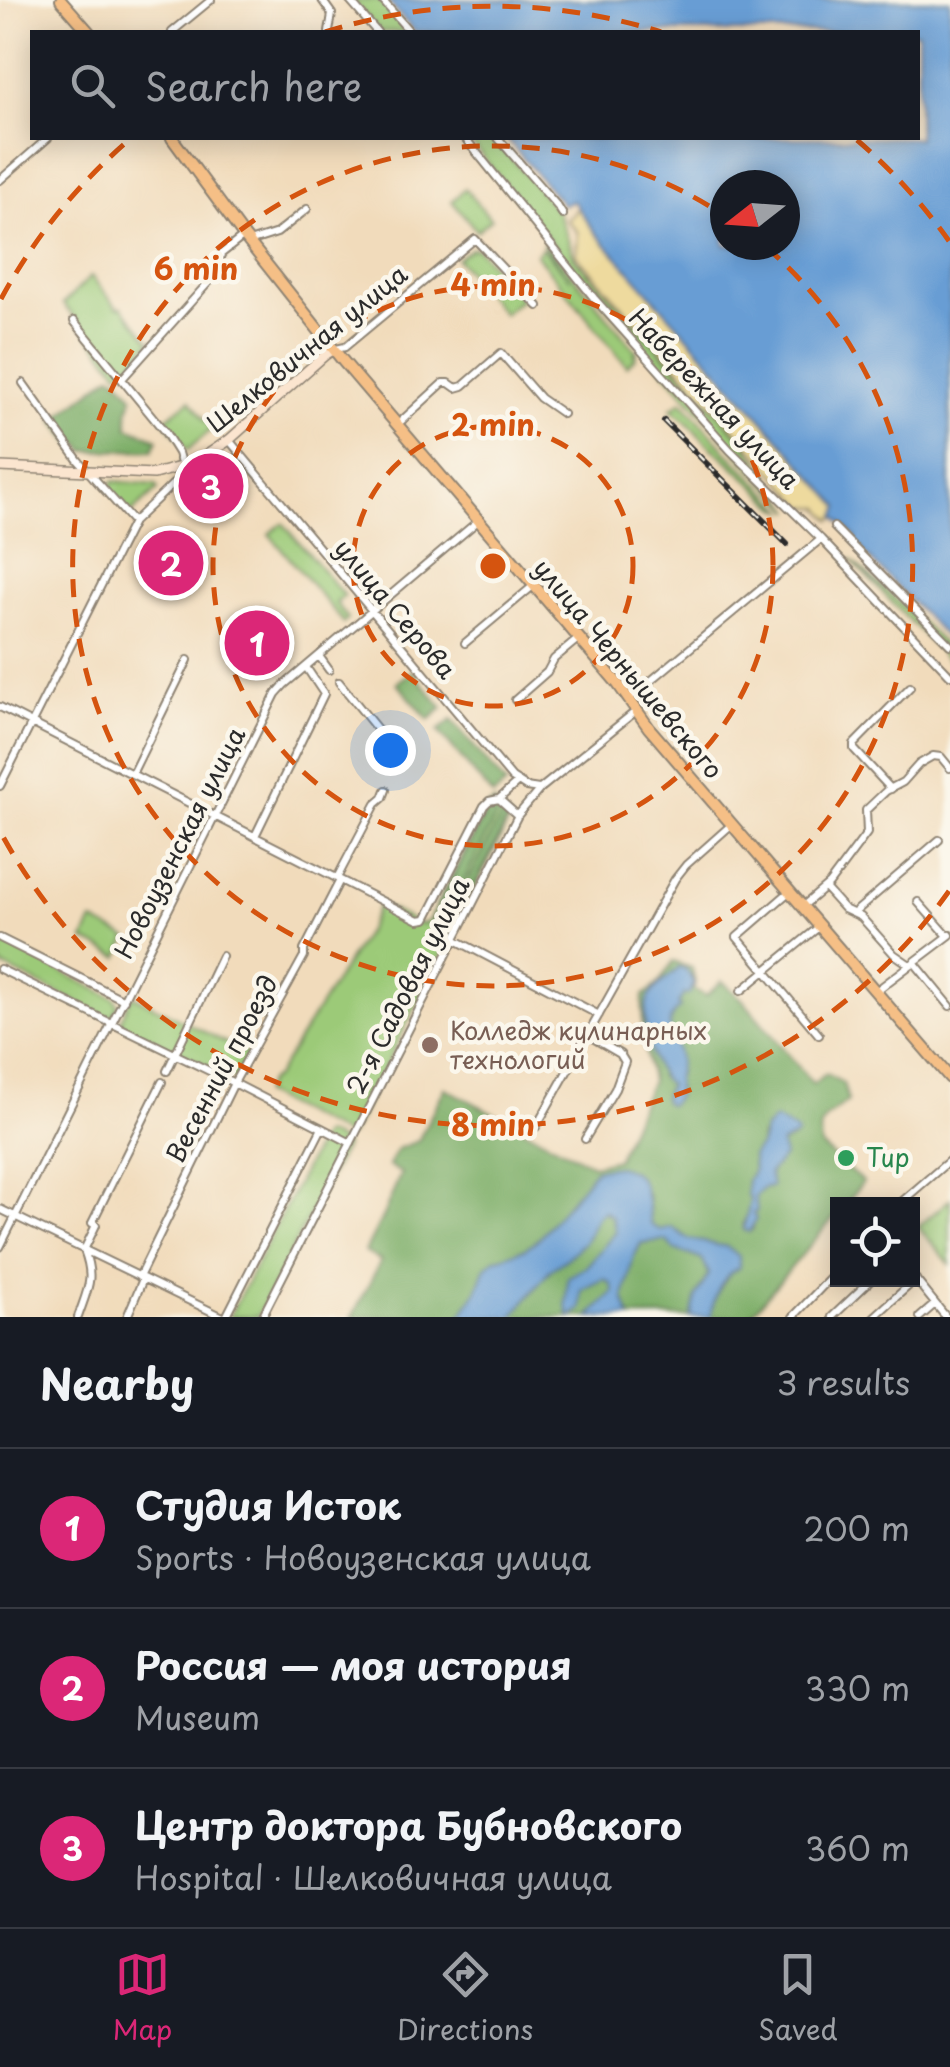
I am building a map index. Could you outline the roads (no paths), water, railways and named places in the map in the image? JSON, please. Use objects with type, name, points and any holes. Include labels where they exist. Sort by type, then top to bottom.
[{"type":"main road","points":[[61,0],[87,30]]},
{"type":"main road","name":"улица Чернышевского","points":[[173,140],[334,349],[579,638],[649,728],[950,1078]]},
{"type":"street","points":[[174,30],[211,0]]},
{"type":"street","points":[[322,0],[332,14],[330,30]]},
{"type":"street","points":[[349,0],[375,30]]},
{"type":"street","points":[[382,0],[408,30]]},
{"type":"street","points":[[0,179],[46,140]]},
{"type":"street","name":"Набережная улица","points":[[466,140],[565,263],[730,450],[950,675]]},
{"type":"street","points":[[500,140],[563,215]]},
{"type":"street","points":[[122,379],[216,274],[220,254],[246,239],[277,233],[307,209]]},
{"type":"street","name":"Шелковичная улица","points":[[0,786],[133,522],[195,463],[229,440],[322,358],[334,349],[345,348],[475,238],[538,306]]},
{"type":"street","points":[[74,322],[165,432],[182,468]]},
{"type":"street","points":[[397,425],[443,384],[462,386],[501,353],[540,398],[564,414]]},
{"type":"street","points":[[23,383],[78,460],[133,522]]},
{"type":"street","name":"улица Серова","points":[[229,440],[517,783]]},
{"type":"street","points":[[0,467],[157,474],[195,463]]},
{"type":"street","points":[[157,474],[166,483],[166,492]]},
{"type":"street","name":"Новоузенская улица","points":[[0,1247],[276,694],[478,521]]},
{"type":"street","points":[[834,527],[950,646]]},
{"type":"street","points":[[629,699],[821,539]]},
{"type":"street","points":[[466,643],[533,585]]},
{"type":"street","points":[[515,700],[547,672],[554,658],[579,638]]},
{"type":"street","points":[[318,656],[329,670]]},
{"type":"street","points":[[132,774],[188,660]]},
{"type":"street","points":[[255,836],[324,694],[306,667]]},
{"type":"street","points":[[339,682],[403,761]]},
{"type":"street","points":[[890,789],[854,749],[854,744],[910,687]]},
{"type":"street","points":[[0,706],[338,879]]},
{"type":"street","name":"2-я Садовая улица","points":[[262,1317],[518,816],[540,788],[637,710]]},
{"type":"street","points":[[803,906],[825,888],[868,834],[866,810],[903,782],[919,764],[936,755],[950,768]]},
{"type":"street","points":[[517,783],[540,788]]},
{"type":"street","name":"2-я Садовая улица","points":[[338,879],[422,920],[426,918],[484,806],[500,799],[517,783]]},
{"type":"street","name":"Весенний проезд","points":[[127,1317],[141,1278],[234,1084],[295,973],[338,879],[386,790]]},
{"type":"street","points":[[500,799],[518,816]]},
{"type":"street","points":[[536,1127],[675,879],[732,824]]},
{"type":"street","points":[[854,914],[939,840]]},
{"type":"street","points":[[825,888],[844,909],[861,917],[894,954],[912,964],[950,1006]]},
{"type":"street","points":[[790,891],[737,938],[819,1035]]},
{"type":"street","points":[[876,992],[949,936],[918,902]]},
{"type":"street","points":[[741,991],[820,926]]},
{"type":"street","points":[[0,938],[124,1000]]},
{"type":"street","points":[[454,940],[599,1016]]},
{"type":"street","points":[[168,1071],[222,956]]},
{"type":"street","points":[[0,968],[351,1144]]},
{"type":"street","points":[[585,1139],[615,1089],[624,1062],[624,1057],[589,1036]]},
{"type":"street","points":[[78,1317],[90,1280],[91,1267],[84,1250],[96,1225],[92,1223],[162,1082]]},
{"type":"street","points":[[0,1209],[224,1317],[322,1128]]},
{"type":"street","points":[[907,1197],[950,1160]]},
{"type":"street","points":[[793,1317],[830,1278]]},
{"type":"street","points":[[920,1284],[946,1317]]},
{"type":"street","points":[[832,1317],[864,1287]]},
{"type":"street","points":[[874,1317],[904,1287]]},
{"type":"street","points":[[920,1317],[936,1304]]},
{"type":"water","points":[[386,0],[950,0],[950,642],[853,541],[856,538],[836,517],[840,507],[595,232],[573,201],[563,205],[508,140],[920,140],[920,30],[413,30]]},
{"type":"water","points":[[679,968],[686,969],[694,984],[670,1019],[679,1062],[676,1095],[669,1105],[663,1098],[669,1085],[652,1057],[646,1016],[653,992]]},
{"type":"water","points":[[775,1119],[797,1135],[781,1144],[784,1157],[769,1173],[772,1187],[763,1188],[755,1196],[756,1219],[749,1232],[744,1230],[752,1156],[765,1129]]},
{"type":"water","points":[[618,1166],[642,1181],[651,1225],[660,1230],[672,1227],[688,1239],[727,1247],[739,1256],[739,1268],[723,1282],[710,1317],[691,1317],[696,1297],[709,1274],[703,1260],[674,1249],[666,1240],[641,1243],[633,1259],[624,1297],[630,1317],[589,1317],[614,1292],[611,1283],[604,1279],[582,1290],[581,1309],[570,1317],[566,1304],[568,1277],[586,1267],[616,1232],[612,1217],[604,1211],[585,1241],[550,1270],[512,1317],[460,1317],[477,1291],[486,1267],[539,1238],[596,1169]]},
{"type":"railway","points":[[664,421],[787,544]]},
{"type":"place","name":"Центр доктора Бубновского","points":[[211,486]]},
{"type":"place","name":"Россия — моя история","points":[[171,563]]},
{"type":"place","name":"Студия Исток","points":[[257,643]]},
{"type":"place","name":"Колледж кулинарных технологий","points":[[430,1045]]},
{"type":"place","name":"Тир","points":[[846,1158]]}]
